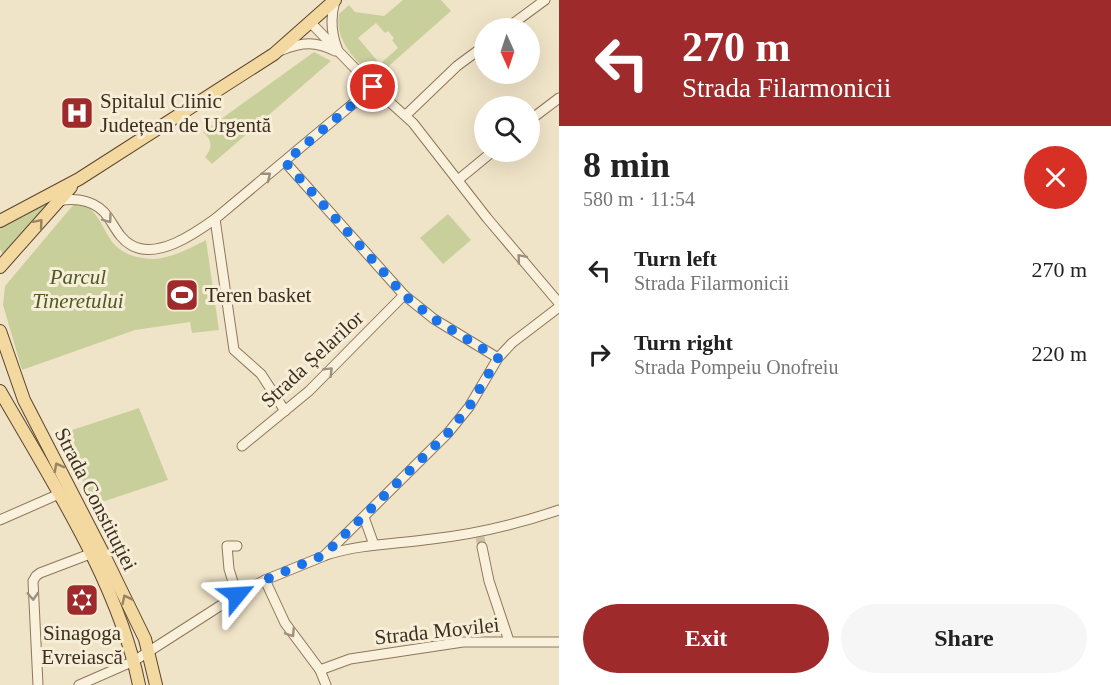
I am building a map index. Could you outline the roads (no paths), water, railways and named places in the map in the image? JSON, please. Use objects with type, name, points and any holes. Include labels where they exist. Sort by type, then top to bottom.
[{"type":"main road","points":[[0,221],[79,179],[274,54],[335,0]]},
{"type":"main road","points":[[0,267],[79,179]]},
{"type":"main road","name":"Strada Constituției","points":[[0,331],[14,377],[24,400],[104,553],[150,652],[156,685]]},
{"type":"main road","name":"Strada Constituției","points":[[0,391],[59,494],[90,554],[121,624],[134,661],[139,685]]},
{"type":"main road","points":[[90,554],[104,553]]},
{"type":"street","points":[[335,0],[331,27],[339,53]]},
{"type":"street","points":[[521,18],[545,0]]},
{"type":"street","points":[[311,23],[373,87],[406,115],[559,305],[512,343],[498,358],[460,419],[430,453],[324,555]]},
{"type":"street","points":[[274,54],[294,46],[315,43],[339,53]]},
{"type":"street","points":[[406,115],[451,72],[474,54]]},
{"type":"street","points":[[58,202],[79,198],[91,203],[104,212],[127,242],[146,250],[159,248],[187,237],[215,219],[373,87]]},
{"type":"street","points":[[540,112],[559,98]]},
{"type":"street","points":[[285,162],[404,295],[434,319],[498,358]]},
{"type":"street","points":[[458,180],[480,162]]},
{"type":"street","points":[[215,219],[234,350],[261,375],[285,411]]},
{"type":"street","name":"Strada Șelarilor","points":[[242,446],[309,391],[404,295]]},
{"type":"street","points":[[0,520],[59,494]]},
{"type":"street","points":[[79,685],[150,652],[237,595],[265,580],[324,555],[374,545],[479,534],[559,510]]},
{"type":"street","points":[[364,518],[374,545]]},
{"type":"street","points":[[237,546],[227,546],[229,569],[237,595]]},
{"type":"street","points":[[482,547],[489,581],[509,641]]},
{"type":"street","points":[[38,685],[33,581],[40,573],[90,554]]},
{"type":"street","points":[[265,580],[291,633],[320,670],[326,685]]},
{"type":"street","name":"Strada Movilei","points":[[320,670],[350,659],[462,642],[559,642]]},
{"type":"tunnel","points":[[480,537],[482,547]]},
{"type":"place","name":"Spitalul Clinic Județean de Urgentă","points":[[77,113]]},
{"type":"place","name":"Teren basket","points":[[182,295]]},
{"type":"place","name":"Sinagoga Evreiască","points":[[82,600]]},
{"type":"park label","name":"Parcul Tineretului","points":[[78,289]]}]
